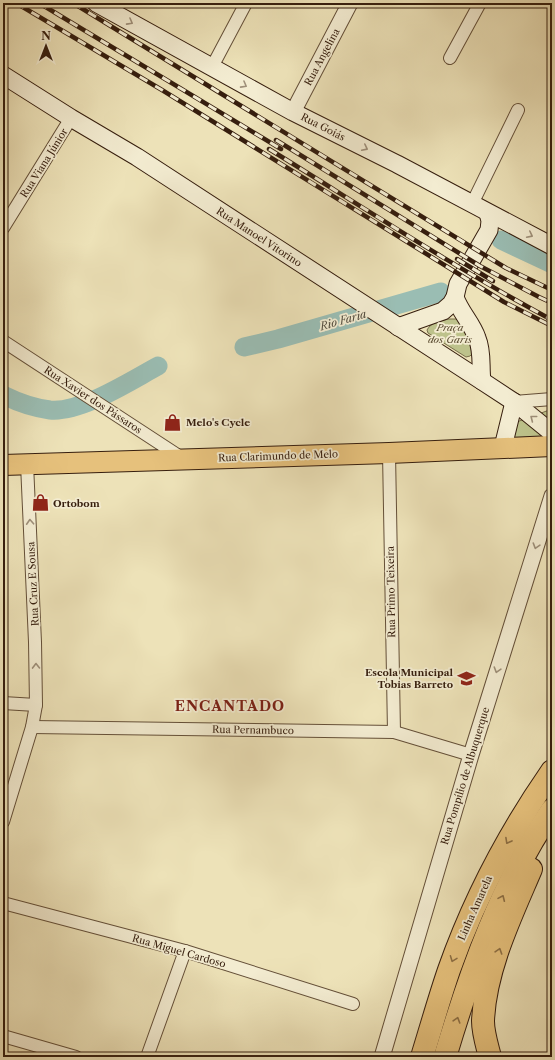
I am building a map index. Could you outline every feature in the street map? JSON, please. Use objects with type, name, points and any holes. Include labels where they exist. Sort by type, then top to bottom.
[{"type":"highway","name":"Linha Amarela","points":[[422,1057],[448,971],[476,902],[527,808],[552,771]]},
{"type":"highway","name":"Linha Amarela","points":[[446,1057],[457,1018],[480,950],[508,886],[543,823]]},
{"type":"highway","points":[[490,1057],[485,1040],[483,1022],[486,997],[492,970],[507,925],[532,869],[543,823]]},
{"type":"main road","name":"Rua Goiás","points":[[96,3],[293,112],[552,246]]},
{"type":"main road","name":"Rua Manoel Vitorino","points":[[3,75],[137,157],[482,381],[514,402],[552,433]]},
{"type":"main road","points":[[391,322],[443,311],[451,304],[455,297],[458,284],[489,230],[490,222],[488,212]]},
{"type":"main road","points":[[489,230],[498,225],[507,223]]},
{"type":"main road","points":[[455,297],[479,343],[482,381]]},
{"type":"main road","points":[[503,447],[514,402]]},
{"type":"main road","name":"Rua Clarimundo de Melo","points":[[3,465],[182,458],[389,453],[552,446]]},
{"type":"street","points":[[212,67],[246,3]]},
{"type":"street","name":"Rua Angelina","points":[[293,112],[350,3]]},
{"type":"street","points":[[450,58],[480,3]]},
{"type":"street","points":[[472,204],[518,110]]},
{"type":"street","name":"Rua Viana Júnior","points":[[3,228],[71,118]]},
{"type":"street","name":"Rua Xavier dos Pássaros","points":[[3,341],[182,458]]},
{"type":"street","points":[[514,402],[552,399]]},
{"type":"street","name":"Rua Primo Teixeira","points":[[389,453],[394,732]]},
{"type":"street","name":"Rua Cruz E Sousa","points":[[3,822],[32,727],[36,705],[35,642],[27,464]]},
{"type":"street","name":"Rua Pompílio de Albuquerque","points":[[382,1057],[471,755],[552,496]]},
{"type":"street","points":[[3,704],[36,705]]},
{"type":"street","name":"Rua Pernambuco","points":[[32,727],[394,732],[471,755]]},
{"type":"street","name":"Rua Miguel Cardoso","points":[[3,903],[185,952],[353,1004]]},
{"type":"street","points":[[147,1057],[185,952]]},
{"type":"street","points":[[3,1036],[76,1057]]},
{"type":"green space","name":"Praça dos Garis","points":[[456,319],[460,322],[473,350],[473,353],[470,356],[466,357],[428,333],[427,330],[431,325],[436,322]]},
{"type":"green space","points":[[552,409],[552,438],[512,438],[514,423]]},
{"type":"waterway","name":"Rio Faria","points":[[501,240],[552,264]]},
{"type":"waterway","name":"Rio Faria","points":[[244,347],[278,339],[441,292]]},
{"type":"waterway","name":"Rio Faria","points":[[3,395],[38,408],[62,410],[105,395],[158,366]]},
{"type":"railway","points":[[16,3],[162,90],[504,302],[552,326]]},
{"type":"railway","points":[[39,3],[281,149]]},
{"type":"railway","points":[[73,3],[506,268],[552,290]]},
{"type":"railway","points":[[276,140],[480,266],[552,303]]},
{"type":"railway","points":[[269,149],[480,280],[552,320]]},
{"type":"railway","points":[[457,259],[493,281]]},
{"type":"place","name":"Melo's Cycle","points":[[173,422]]},
{"type":"place","name":"Ortobom","points":[[40,503]]},
{"type":"place","name":"Escola Municipal Tobias Barreto","points":[[466,678]]},
{"type":"district","name":"ENCANTADO","points":[[230,706]]}]
